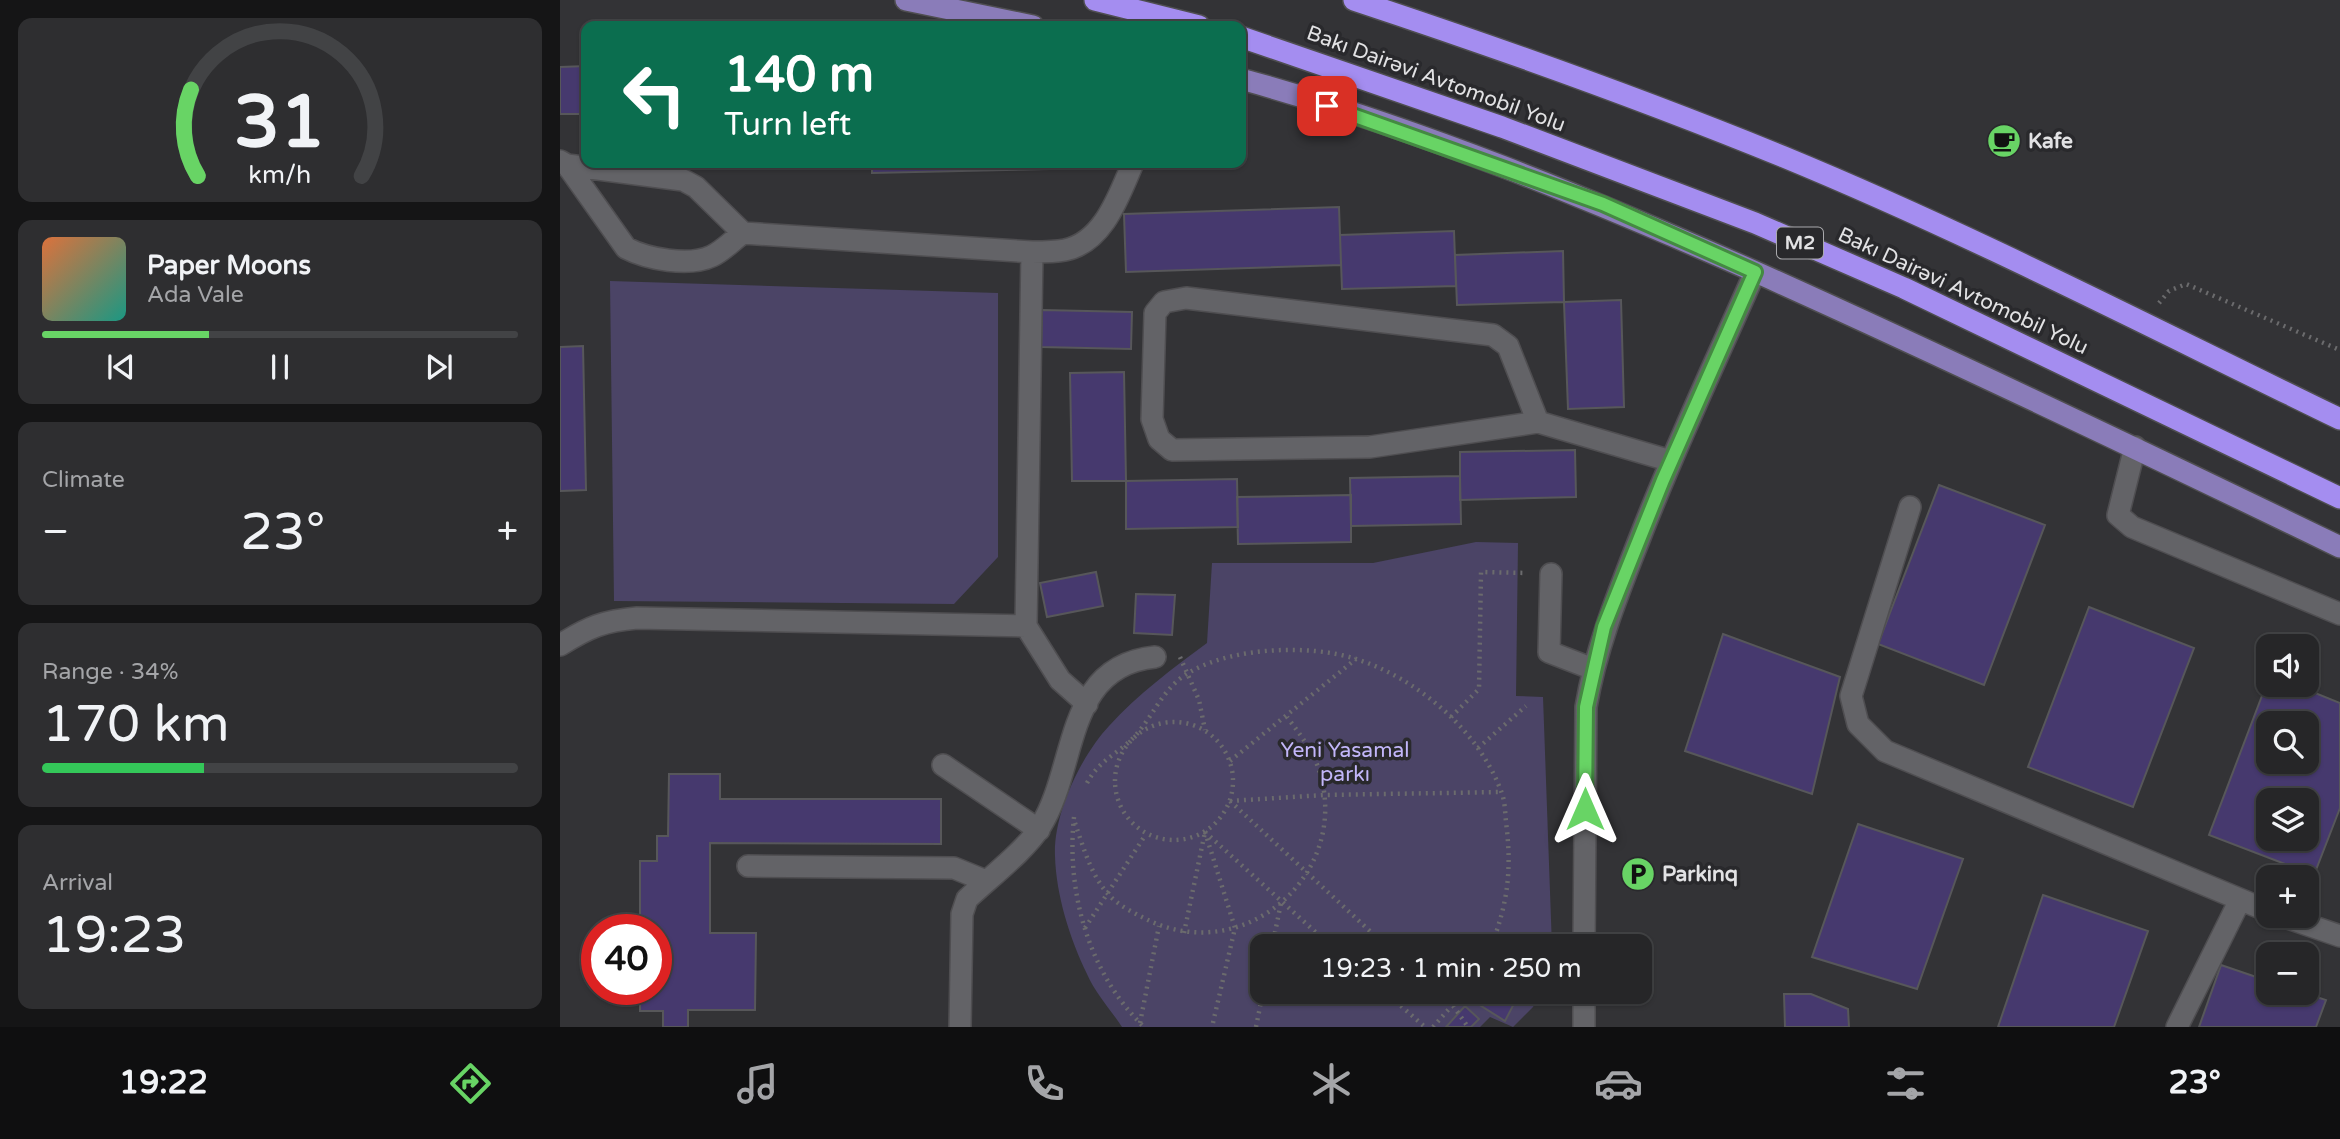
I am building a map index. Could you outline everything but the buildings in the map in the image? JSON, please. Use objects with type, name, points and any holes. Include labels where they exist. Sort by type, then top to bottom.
[{"type":"highway","points":[[1095,0],[1179,21]]},
{"type":"highway","points":[[1354,0],[1527,57],[1785,158],[1932,222],[2340,419]]},
{"type":"highway","name":"Bakı Dairəvi Avtomobil Yolu","points":[[1246,39],[1502,127],[1755,223],[1904,288],[2340,498]]},
{"type":"main road","points":[[906,0],[1009,21]]},
{"type":"main road","points":[[1246,81],[1415,135],[1603,204],[1950,358],[2340,547]]},
{"type":"street","points":[[563,163],[626,248],[640,256],[695,261],[712,256],[743,233],[1032,252],[1067,250],[1096,234],[1117,202],[1131,168]]},
{"type":"street","points":[[563,163],[581,166]]},
{"type":"street","points":[[598,168],[683,180],[696,187],[743,233]]},
{"type":"street","points":[[1032,252],[1026,626],[1060,680],[1087,704]]},
{"type":"street","points":[[1584,934],[1586,707],[1593,669],[1604,627],[1671,461],[1755,272]]},
{"type":"street","points":[[1538,422],[1508,346],[1493,335],[1186,298],[1164,302],[1155,313],[1152,419],[1159,439],[1172,450],[1370,447],[1538,422],[1671,461]]},
{"type":"street","points":[[2135,447],[2118,515],[2132,527],[2340,614]]},
{"type":"street","points":[[1910,507],[1851,696],[1858,724],[1885,751],[2256,907]]},
{"type":"street","points":[[1550,574],[1549,652],[1593,669]]},
{"type":"street","points":[[560,645],[587,628],[607,620],[637,618],[1026,626]]},
{"type":"street","points":[[961,1027],[962,914],[967,899],[1039,830],[1070,742],[1102,678],[1117,666],[1134,659],[1155,657]]},
{"type":"street","points":[[943,765],[1039,830]]},
{"type":"street","points":[[748,866],[954,868],[986,881]]},
{"type":"street","points":[[2177,1027],[2239,902]]},
{"type":"street","points":[[2317,928],[2340,936]]},
{"type":"street","points":[[1584,1004],[1584,1027]]},
{"type":"path","points":[[2142,323],[2169,291],[2186,284],[2340,350]]},
{"type":"path","points":[[1451,717],[1479,689],[1481,572],[1550,574]]},
{"type":"path","points":[[1082,792],[1094,769],[1135,736],[1151,726],[1169,721],[1187,723],[1205,730],[1220,743],[1230,761],[1233,781],[1230,801],[1220,819],[1205,832],[1186,839],[1166,840],[1146,834],[1130,821],[1120,805],[1115,787],[1116,768],[1123,751],[1135,736],[1168,690],[1189,672],[1221,659],[1263,651],[1306,651],[1356,659],[1406,683],[1451,717],[1478,748],[1502,792],[1510,883],[1496,934]]},
{"type":"path","points":[[1155,657],[1180,656],[1199,700],[1205,730]]},
{"type":"path","points":[[1230,761],[1356,659]]},
{"type":"path","points":[[1478,748],[1526,706]]},
{"type":"path","points":[[1073,819],[1088,859],[1108,894],[1130,912],[1159,926],[1184,933],[1235,928],[1260,918],[1281,903],[1308,874],[1323,833],[1324,795],[1318,767],[1305,741],[1287,717]]},
{"type":"path","points":[[1230,801],[1324,795],[1502,792]]},
{"type":"path","points":[[1230,801],[1373,934]]},
{"type":"path","points":[[1076,810],[1073,819],[1072,854],[1085,929],[1096,961],[1114,992],[1142,1025]]},
{"type":"path","points":[[1205,832],[1317,934]]},
{"type":"path","points":[[1205,832],[1235,928],[1212,1027]]},
{"type":"path","points":[[1184,933],[1205,832]]},
{"type":"path","points":[[1085,929],[1146,834]]},
{"type":"path","points":[[1275,934],[1281,903]]},
{"type":"path","points":[[1142,1025],[1159,926]]},
{"type":"path","points":[[1256,1027],[1261,1004]]},
{"type":"path","points":[[1399,1004],[1425,1027]]},
{"type":"path","points":[[1451,1004],[1468,1027]]},
{"type":"path","points":[[1433,1027],[1456,1004]]},
{"type":"green space","points":[[610,281],[998,293],[998,557],[954,604],[614,601]]},
{"type":"green space","name":"Yeni Yasamal parkı","points":[[1476,542],[1518,543],[1516,696],[1543,697],[1552,934],[1250,934],[1250,1004],[1535,1004],[1533,1007],[1513,1027],[1490,1017],[1480,1027],[1122,1027],[1090,981],[1075,946],[1058,886],[1055,856],[1059,822],[1079,769],[1099,738],[1120,714],[1207,643],[1212,563],[1373,563]]},
{"type":"place","name":"Kafe","points":[[2004,141]]},
{"type":"place","name":"Parkinq","points":[[1638,874]]},
{"type":"route","points":[[1327,106],[1603,204],[1755,272],[1663,480],[1604,627],[1586,707],[1585,809]]}]
